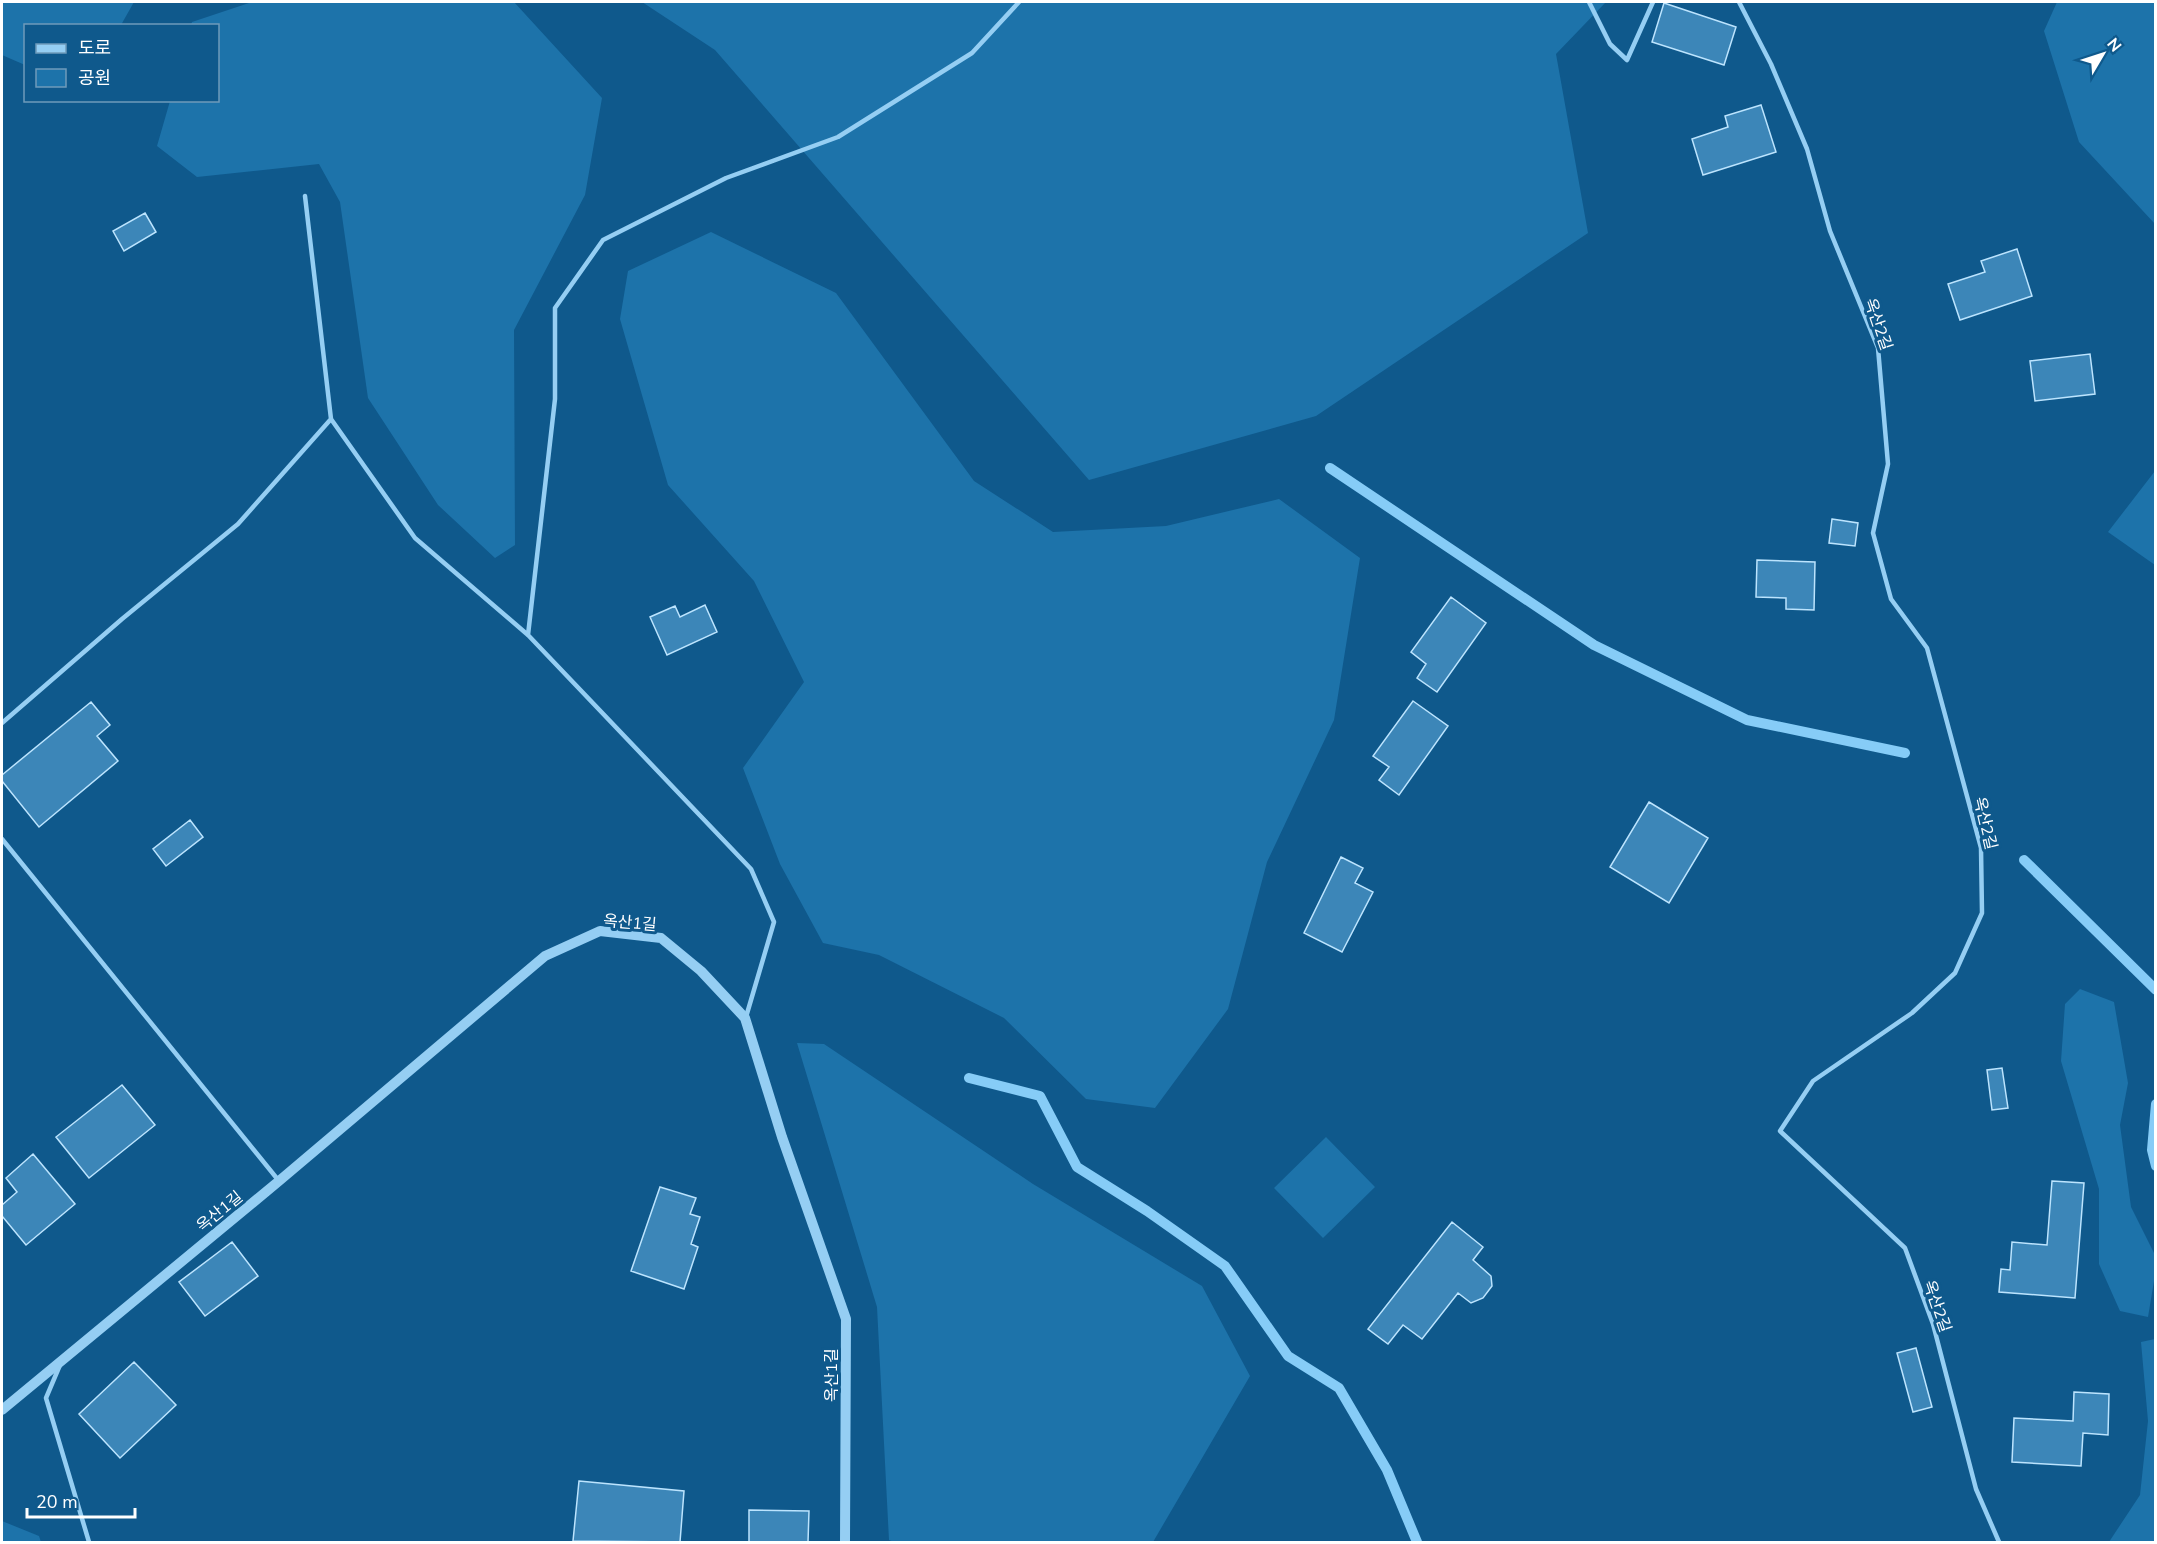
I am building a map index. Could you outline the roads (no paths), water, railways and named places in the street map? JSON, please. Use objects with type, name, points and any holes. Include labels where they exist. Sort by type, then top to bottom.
[{"type":"street","name":"옥산1길","points":[[2,1410],[279,1181],[545,956],[600,931],[661,938],[701,971],[745,1018],[782,1137],[846,1319],[845,1542]]},
{"type":"lane","points":[[528,634],[555,399],[555,308],[603,240],[726,178],[838,137],[972,53],[1019,2]]},
{"type":"lane","points":[[1589,2],[1610,44],[1628,60],[1653,2]]},
{"type":"lane","name":"옥산2길","points":[[1739,2],[1771,64],[1807,149],[1830,231],[1878,348],[1888,464],[1872,533],[1891,599],[1927,648],[1982,848],[1982,913],[1955,973],[1912,1013],[1813,1081],[1780,1131],[1905,1248],[1933,1324],[1976,1489],[1999,1542]]},
{"type":"lane","points":[[305,196],[331,419],[415,538],[528,634],[751,870],[774,922],[745,1018]]},
{"type":"lane","points":[[2,723],[122,619],[238,524],[331,419]]},
{"type":"lane","points":[[2,839],[279,1181]]},
{"type":"lane","points":[[62,1359],[46,1398],[89,1542]]},
{"type":"waterway","points":[[1330,468],[1594,645],[1747,720],[1905,753]]},
{"type":"waterway","points":[[2024,860],[2156,990]]},
{"type":"waterway","points":[[969,1078],[1040,1096],[1077,1167],[1147,1211],[1225,1266],[1288,1356],[1339,1388],[1387,1470],[1417,1542]]},
{"type":"waterway","points":[[2156,1104],[2152,1150],[2156,1166]]}]
